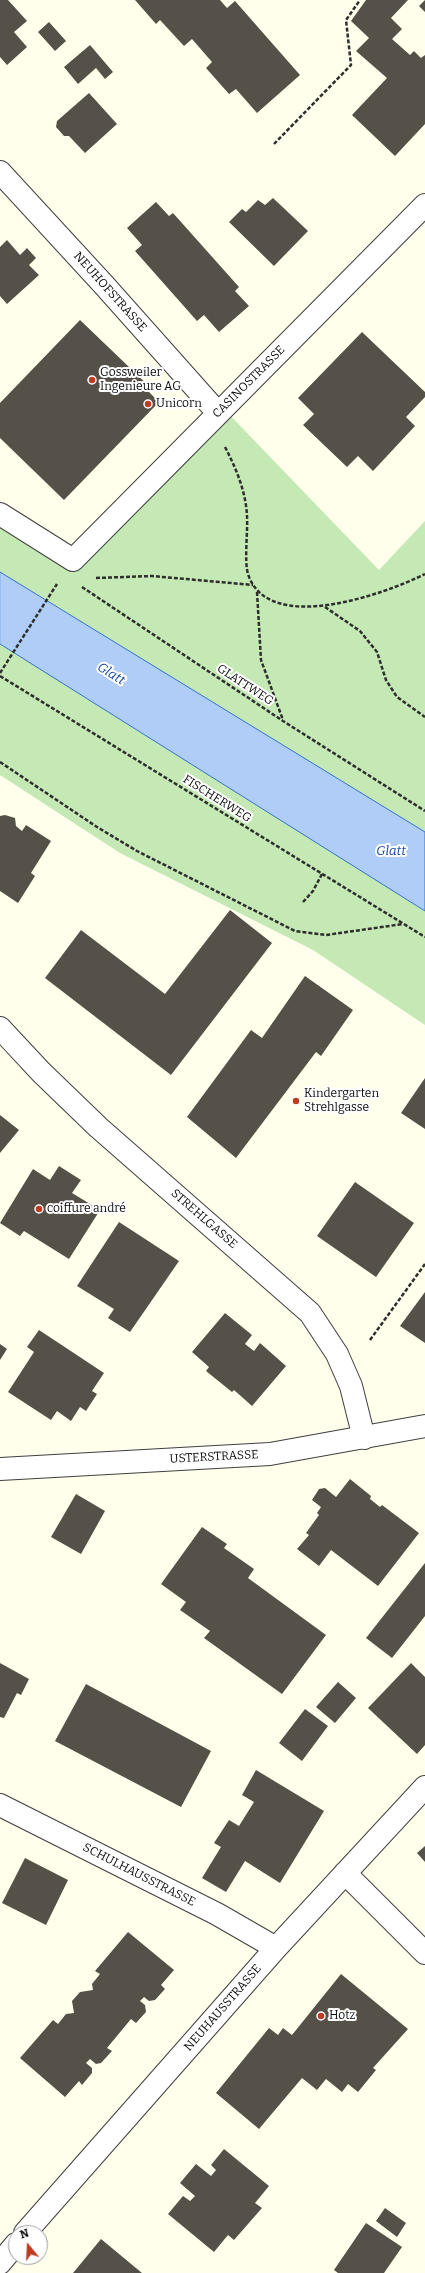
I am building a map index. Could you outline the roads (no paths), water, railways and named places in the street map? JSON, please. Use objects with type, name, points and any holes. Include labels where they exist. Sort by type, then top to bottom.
[{"type":"street","name":"NEUHOFSTRASSE","points":[[0,172],[104,285],[213,419]]},
{"type":"street","name":"CASINOSTRASSE","points":[[0,514],[74,569],[213,419],[425,205]]},
{"type":"street","name":"STREHLGASSE","points":[[0,1028],[41,1072],[98,1126],[310,1314],[337,1354],[349,1380],[364,1438]]},
{"type":"street","name":"USTERSTRASSE","points":[[0,1469],[270,1454],[425,1426]]},
{"type":"street","name":"NEUHAUSSTRASSE","points":[[32,2225],[276,1948],[425,1787]]},
{"type":"street","name":"SCHULHAUSSTRASSE","points":[[0,1805],[217,1914],[276,1948]]},
{"type":"street","points":[[345,1873],[425,1953]]},
{"type":"street","points":[[0,2263],[8,2254]]},
{"type":"water","name":"Glatt","points":[[0,572],[425,832],[425,911],[0,644]]},
{"type":"place","name":"Gossweiler Ingenieure AG","points":[[92,380]]},
{"type":"place","name":"Unicorn","points":[[148,404]]},
{"type":"place","name":"Kindergarten Strehlgasse","points":[[296,1101]]},
{"type":"place","name":"coiffure andré","points":[[39,1209]]},
{"type":"place","name":"Hotz","points":[[321,2016]]}]
